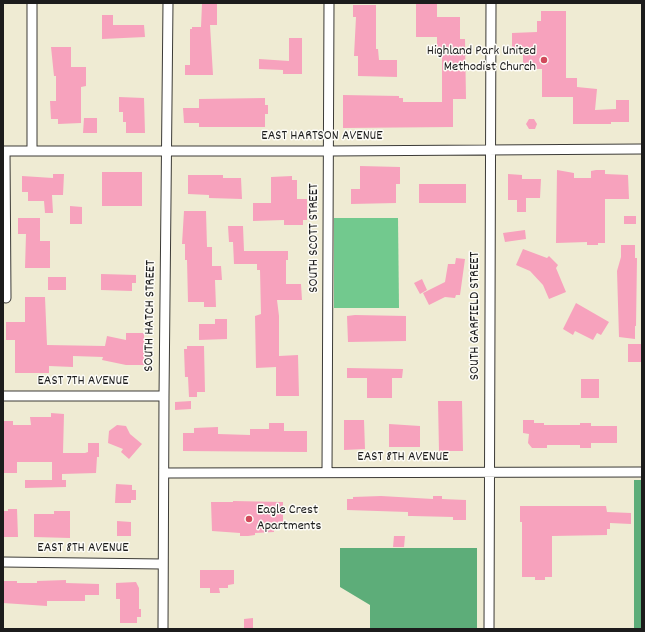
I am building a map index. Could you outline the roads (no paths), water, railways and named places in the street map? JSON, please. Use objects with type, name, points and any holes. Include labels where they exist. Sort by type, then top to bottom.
[{"type":"street","points":[[32,3],[32,151]]},
{"type":"street","name":"SOUTH HATCH STREET","points":[[163,629],[162,564],[168,3]]},
{"type":"street","name":"SOUTH SCOTT STREET","points":[[327,472],[330,3]]},
{"type":"street","name":"SOUTH GARFIELD STREET","points":[[489,629],[492,150],[491,3]]},
{"type":"street","name":"EAST HARTSON AVENUE","points":[[4,151],[330,152],[642,149]]},
{"type":"street","points":[[4,151],[6,298]]},
{"type":"street","name":"EAST 7TH AVENUE","points":[[3,396],[164,396]]},
{"type":"street","name":"EAST 8TH AVENUE","points":[[164,474],[327,472],[642,472]]},
{"type":"street","name":"EAST 8TH AVENUE","points":[[3,562],[162,564]]},
{"type":"place","name":"Highland Park United Methodist Church","points":[[544,60]]},
{"type":"place","name":"Eagle Crest Apartments","points":[[249,519]]}]
